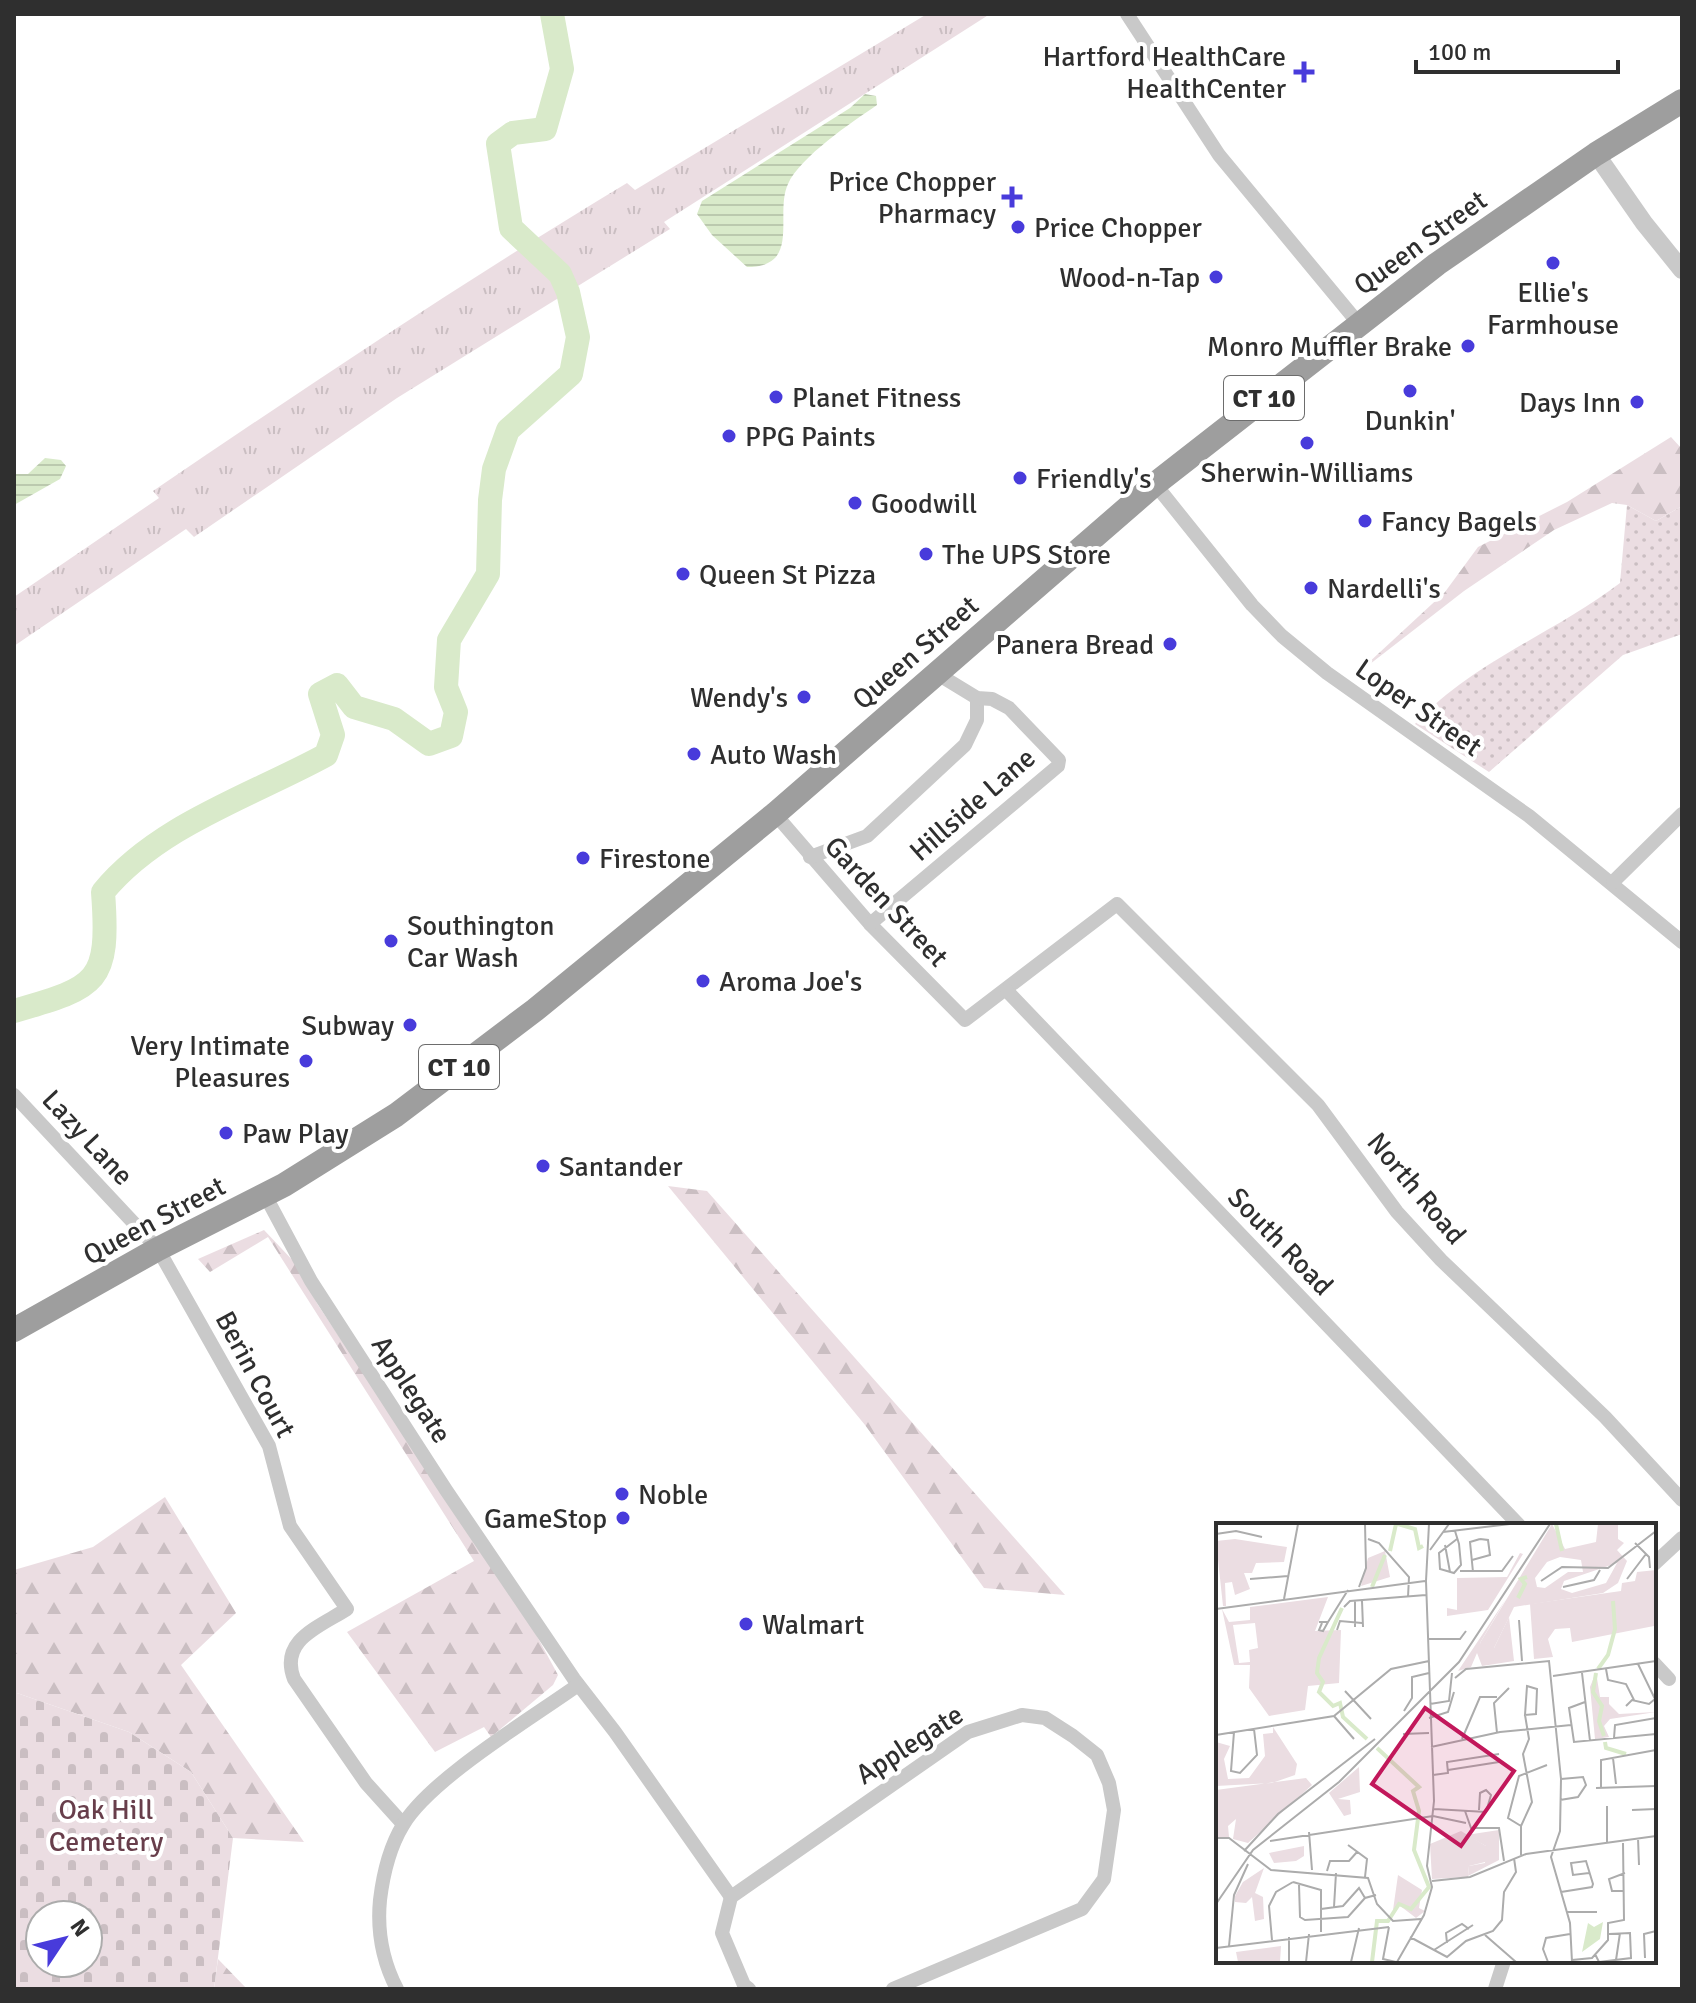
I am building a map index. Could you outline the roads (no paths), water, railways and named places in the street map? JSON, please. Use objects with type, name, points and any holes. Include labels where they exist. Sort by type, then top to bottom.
[{"type":"highway","name":"Queen Street","points":[[14,1330],[158,1249],[265,1195],[396,1115],[535,1010],[775,814],[1155,484],[1437,264],[1596,154],[1682,101]]},
{"type":"street","points":[[1127,14],[1219,155],[1359,324]]},
{"type":"street","points":[[1596,154],[1644,223],[1682,270]]},
{"type":"street","name":"Loper Street","points":[[1155,484],[1242,594],[1282,636],[1327,673],[1529,816],[1613,882],[1682,942]]},
{"type":"street","name":"Hillside Lane","points":[[870,924],[1058,766],[1059,760],[1009,708],[992,699],[977,698],[936,673]]},
{"type":"street","points":[[810,857],[867,836],[965,745],[977,720],[977,698]]},
{"type":"street","name":"Garden Street","points":[[775,814],[870,924],[965,1020],[1007,991]]},
{"type":"street","points":[[1613,882],[1682,814]]},
{"type":"street","name":"North Road","points":[[1007,991],[1117,904],[1318,1105],[1397,1212],[1441,1260],[1605,1417],[1682,1500]]},
{"type":"street","name":"South Road","points":[[1007,991],[1517,1523]]},
{"type":"street","name":"Lazy Lane","points":[[14,1095],[158,1249]]},
{"type":"street","name":"Applegate","points":[[265,1195],[311,1281],[578,1685],[731,1897],[968,1732],[1022,1715],[1045,1718],[1097,1755],[1109,1783],[1114,1810],[1104,1879],[1082,1909],[893,1989]]},
{"type":"street","name":"Berin Court","points":[[158,1249],[269,1446],[290,1526],[347,1609],[303,1638],[289,1655],[288,1664],[294,1679],[366,1783],[403,1824]]},
{"type":"street","points":[[1656,1562],[1682,1538]]},
{"type":"street","points":[[1656,1665],[1669,1679]]},
{"type":"street","points":[[397,1989],[382,1945],[380,1907],[387,1863],[403,1824],[440,1785],[578,1685]]},
{"type":"street","points":[[731,1897],[722,1933],[744,1985],[749,1989]]},
{"type":"street","points":[[1495,1989],[1503,1963]]},
{"type":"waterway","points":[[14,1011],[64,995],[92,977],[100,964],[104,946],[103,892],[150,848],[207,814],[326,755],[333,735],[320,694],[337,685],[354,707],[394,719],[429,744],[451,736],[456,712],[446,687],[449,640],[488,574],[494,469],[508,430],[571,374],[578,337],[568,292],[560,274],[511,228],[498,144],[513,133],[545,129],[562,69],[552,14]]},
{"type":"place","name":"Hartford HealthCare HealthCenter","points":[[1304,72]]},
{"type":"place","name":"Price Chopper Pharmacy","points":[[1012,197]]},
{"type":"place","name":"Price Chopper","points":[[1018,227]]},
{"type":"place","name":"Ellie's Farmhouse","points":[[1553,263]]},
{"type":"place","name":"Wood-n-Tap","points":[[1216,277]]},
{"type":"place","name":"Monro Muffler Brake","points":[[1468,346]]},
{"type":"place","name":"Dunkin'","points":[[1410,391]]},
{"type":"place","name":"Planet Fitness","points":[[776,397]]},
{"type":"place","name":"Days Inn","points":[[1637,402]]},
{"type":"place","name":"PPG Paints","points":[[729,436]]},
{"type":"place","name":"Sherwin-Williams","points":[[1307,443]]},
{"type":"place","name":"Friendly's","points":[[1020,478]]},
{"type":"place","name":"Goodwill","points":[[855,503]]},
{"type":"place","name":"Fancy Bagels","points":[[1365,521]]},
{"type":"place","name":"The UPS Store","points":[[926,554]]},
{"type":"place","name":"Queen St Pizza","points":[[683,574]]},
{"type":"place","name":"Nardelli's","points":[[1311,588]]},
{"type":"place","name":"Panera Bread","points":[[1170,644]]},
{"type":"place","name":"Wendy's","points":[[804,697]]},
{"type":"place","name":"Auto Wash","points":[[694,754]]},
{"type":"place","name":"Firestone","points":[[583,858]]},
{"type":"place","name":"Southington Car Wash","points":[[391,941]]},
{"type":"place","name":"Aroma Joe's","points":[[703,981]]},
{"type":"place","name":"Subway","points":[[410,1025]]},
{"type":"place","name":"Very Intimate Pleasures","points":[[306,1061]]},
{"type":"place","name":"Paw Play","points":[[226,1133]]},
{"type":"place","name":"Santander","points":[[543,1166]]},
{"type":"place","name":"Noble","points":[[622,1494]]},
{"type":"place","name":"GameStop","points":[[623,1518]]},
{"type":"place","name":"Walmart","points":[[746,1624]]},
{"type":"park label","name":"Oak Hill Cemetery","points":[[106,1825]]}]
